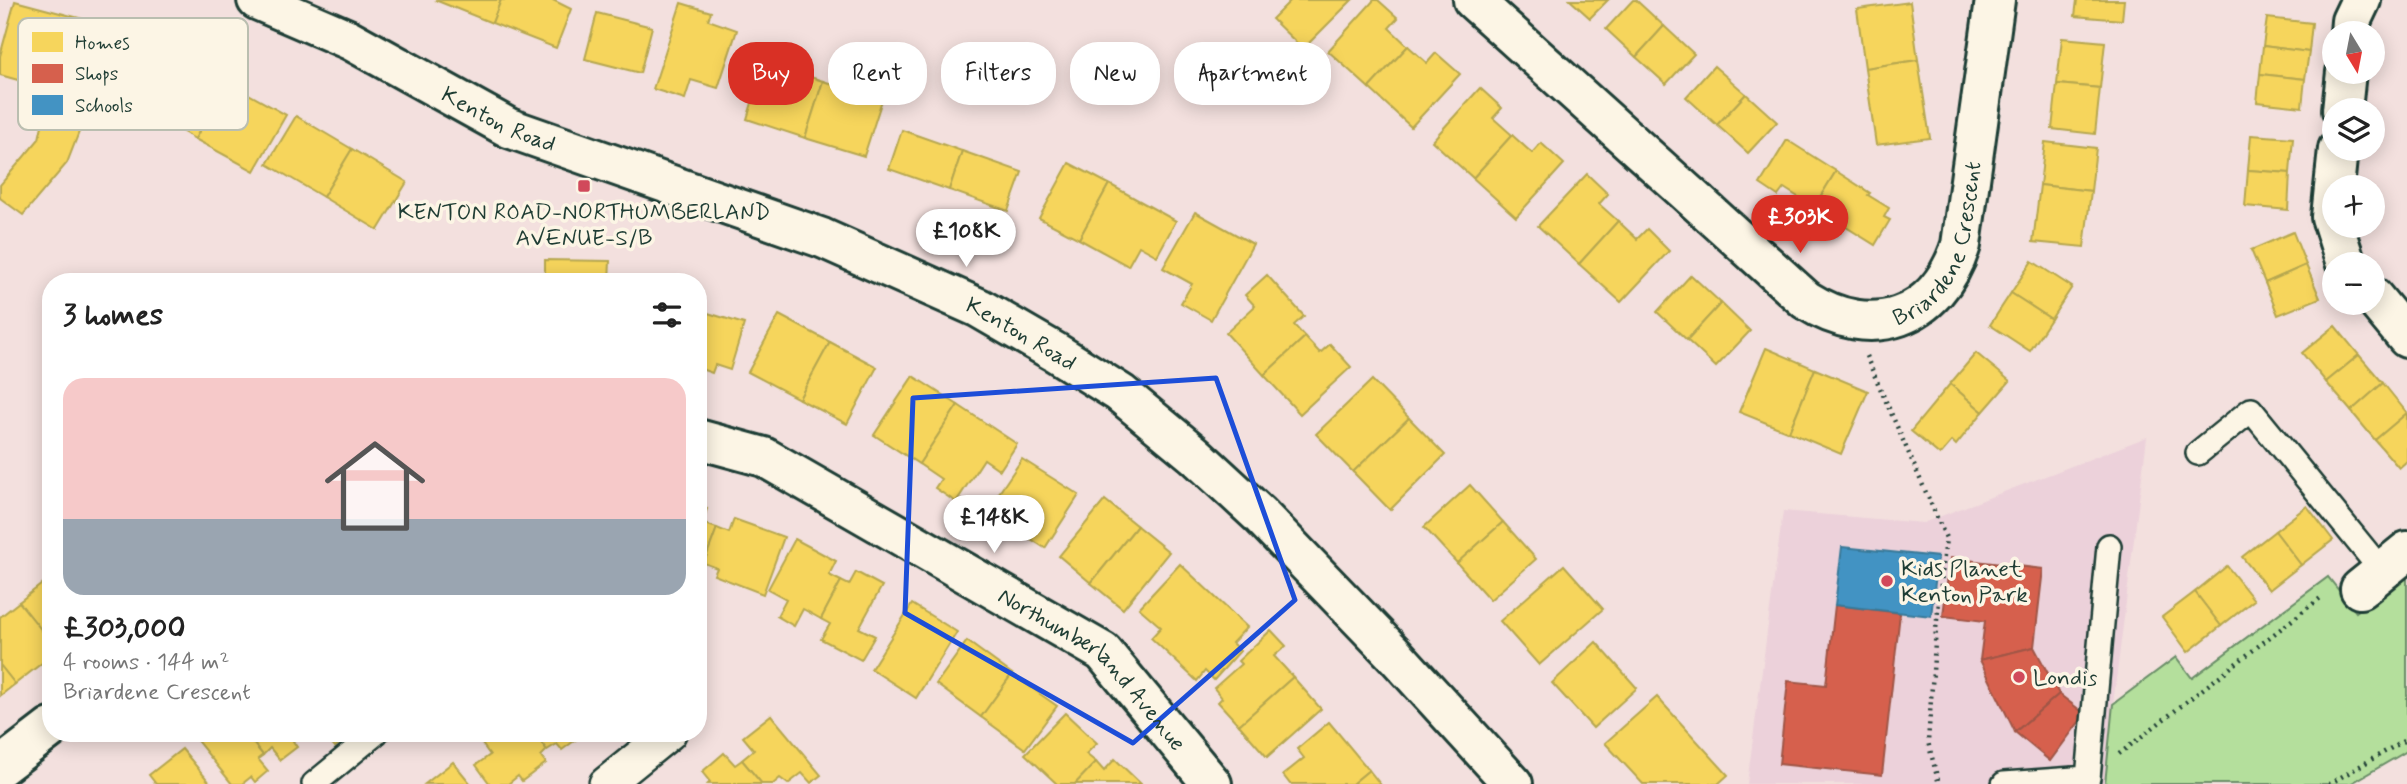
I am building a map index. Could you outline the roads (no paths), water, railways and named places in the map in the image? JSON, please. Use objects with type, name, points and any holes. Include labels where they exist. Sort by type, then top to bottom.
[{"type":"street","name":"Kenton Road","points":[[257,0],[350,40],[509,128],[822,238],[979,308],[1055,352],[1120,393],[1195,455],[1260,515],[1396,656],[1513,784]]},
{"type":"street","name":"Briardene Crescent","points":[[1473,0],[1806,300],[1822,310],[1850,320],[1877,321],[1896,317],[1931,297],[1945,282],[1955,264],[1961,245],[1995,0]]},
{"type":"street","points":[[2351,21],[2361,0]]},
{"type":"street","points":[[2337,161],[2331,217],[2342,252]]},
{"type":"street","points":[[2385,311],[2407,338]]},
{"type":"street","name":"Northumberland Avenue","points":[[707,441],[764,457],[1103,652],[1212,784]]},
{"type":"street","points":[[0,767],[42,735]]},
{"type":"street","points":[[606,784],[658,742]]},
{"type":"lane","points":[[2198,453],[2251,410],[2383,570]]},
{"type":"lane","points":[[2004,784],[2088,778],[2109,546]]},
{"type":"lane","points":[[314,784],[365,742]]},
{"type":"place","name":"KENTON ROAD-NORTHUMBERLAND AVENUE-S/B","points":[[584,186]]},
{"type":"place","name":"Kids Planet Kenton Park","points":[[1887,581]]},
{"type":"place","name":"Londis","points":[[2019,677]]}]
